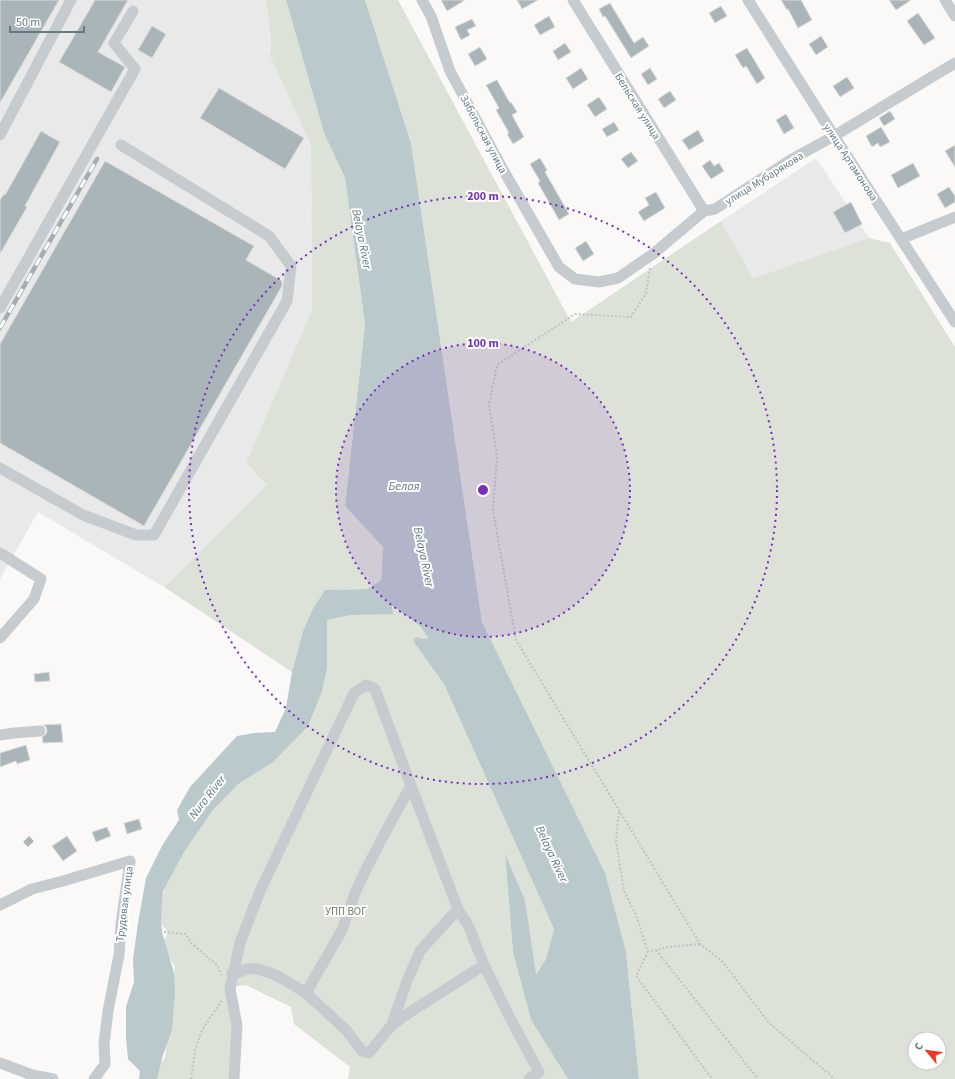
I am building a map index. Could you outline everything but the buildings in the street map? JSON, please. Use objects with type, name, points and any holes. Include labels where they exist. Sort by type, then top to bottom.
[{"type":"street","points":[[0,135],[71,0]]},
{"type":"street","name":"Забельская улица","points":[[422,0],[431,16],[450,71],[501,166],[559,267],[574,279]]},
{"type":"street","name":"Бельская улица","points":[[573,0],[704,211]]},
{"type":"street","name":"улица Артамонова","points":[[748,0],[834,136],[955,322]]},
{"type":"street","points":[[945,0],[955,16]]},
{"type":"street","points":[[0,308],[135,69],[114,43],[132,11]]},
{"type":"street","name":"улица Мубарякова","points":[[574,279],[599,282],[618,278],[653,254],[704,211],[715,209],[792,159],[834,136],[955,63]]},
{"type":"street","points":[[0,468],[83,515],[136,535],[154,535],[287,301],[291,266],[269,236],[121,146]]},
{"type":"street","points":[[901,240],[955,217]]},
{"type":"street","points":[[0,553],[41,579],[34,599],[0,638]]},
{"type":"street","points":[[234,1079],[237,1025],[230,989],[232,974],[240,943],[260,891],[354,693],[366,685],[375,689],[458,909],[469,927],[484,966],[509,1016],[542,1076],[529,1079]]},
{"type":"street","points":[[0,735],[14,732],[40,731]]},
{"type":"street","points":[[306,993],[342,930],[355,893],[366,870],[411,786]]},
{"type":"street","name":"Трудовая улица","points":[[0,905],[32,889],[130,861],[121,924],[119,955],[108,1011],[104,1044],[105,1064],[94,1079]]},
{"type":"street","points":[[390,1027],[420,951],[458,909]]},
{"type":"street","points":[[232,974],[249,969],[263,971],[282,979],[306,993],[346,1030],[362,1051],[369,1053],[390,1027],[404,1016],[484,966]]},
{"type":"street","points":[[0,1063],[32,1077],[53,1079]]},
{"type":"path","points":[[653,254],[646,293],[631,317],[575,314],[497,365],[489,405],[497,456],[493,510],[516,640],[700,944],[722,961],[769,1023],[835,1079]]},
{"type":"path","points":[[619,811],[616,841],[624,891],[636,915],[648,952],[636,976],[712,1079]]},
{"type":"path","points":[[164,932],[186,934],[192,943],[217,965],[224,981],[230,989],[202,1030],[195,1050],[191,1079]]},
{"type":"path","points":[[648,952],[668,947],[700,944]]},
{"type":"path","points":[[656,950],[758,1079]]},
{"type":"shaded area","points":[[0,0],[266,0],[271,39],[270,56],[311,144],[312,310],[246,463],[267,485],[164,587],[38,512],[0,579]]},
{"type":"shaded area","points":[[816,158],[869,238],[753,278],[721,221]]},
{"type":"green space","points":[[266,0],[286,0],[324,133],[345,178],[365,324],[345,506],[383,547],[381,580],[367,589],[345,589],[303,631],[292,672],[164,587],[267,485],[246,463],[312,310],[311,145],[270,56],[271,39]]},
{"type":"green space","points":[[365,0],[398,0],[571,322],[721,221],[753,278],[869,238],[890,243],[955,347],[955,1079],[639,1079],[626,952],[569,801],[482,622],[411,143]]},
{"type":"green space","name":"УПП ВОГ","points":[[391,606],[420,626],[428,638],[413,641],[444,684],[554,929],[546,959],[535,975],[525,900],[505,856],[513,952],[531,1020],[568,1079],[348,1079],[350,1067],[294,1024],[291,1007],[246,985],[227,987],[234,1023],[231,1079],[156,1079],[157,1066],[165,1058],[175,966],[161,945],[167,935],[167,930],[160,924],[165,880],[212,793],[284,750],[323,619]]},
{"type":"water","name":"Белая","points":[[286,0],[365,0],[411,143],[482,622],[605,873],[626,952],[639,1079],[568,1079],[531,1020],[513,952],[505,854],[525,900],[536,974],[546,959],[554,929],[444,684],[413,641],[416,637],[423,639],[428,638],[420,626],[392,606],[393,614],[350,615],[327,620],[327,668],[322,691],[308,726],[273,762],[238,784],[212,811],[184,852],[163,891],[161,922],[162,932],[174,973],[175,993],[172,1030],[162,1058],[157,1079],[139,1079],[140,1071],[128,1059],[126,1007],[134,982],[133,959],[146,878],[163,844],[179,820],[177,810],[190,787],[237,736],[254,733],[275,732],[286,708],[292,672],[303,631],[313,609],[325,590],[367,589],[381,580],[383,547],[345,506],[365,324],[345,178],[324,133]]},
{"type":"railway","points":[[0,328],[97,159]]},
{"type":"water label","name":"Belaya River","points":[[362,239]]},
{"type":"water label","name":"Belaya River","points":[[424,557]]},
{"type":"water label","name":"Nura River","points":[[207,797]]},
{"type":"water label","name":"Belaya River","points":[[552,854]]}]
